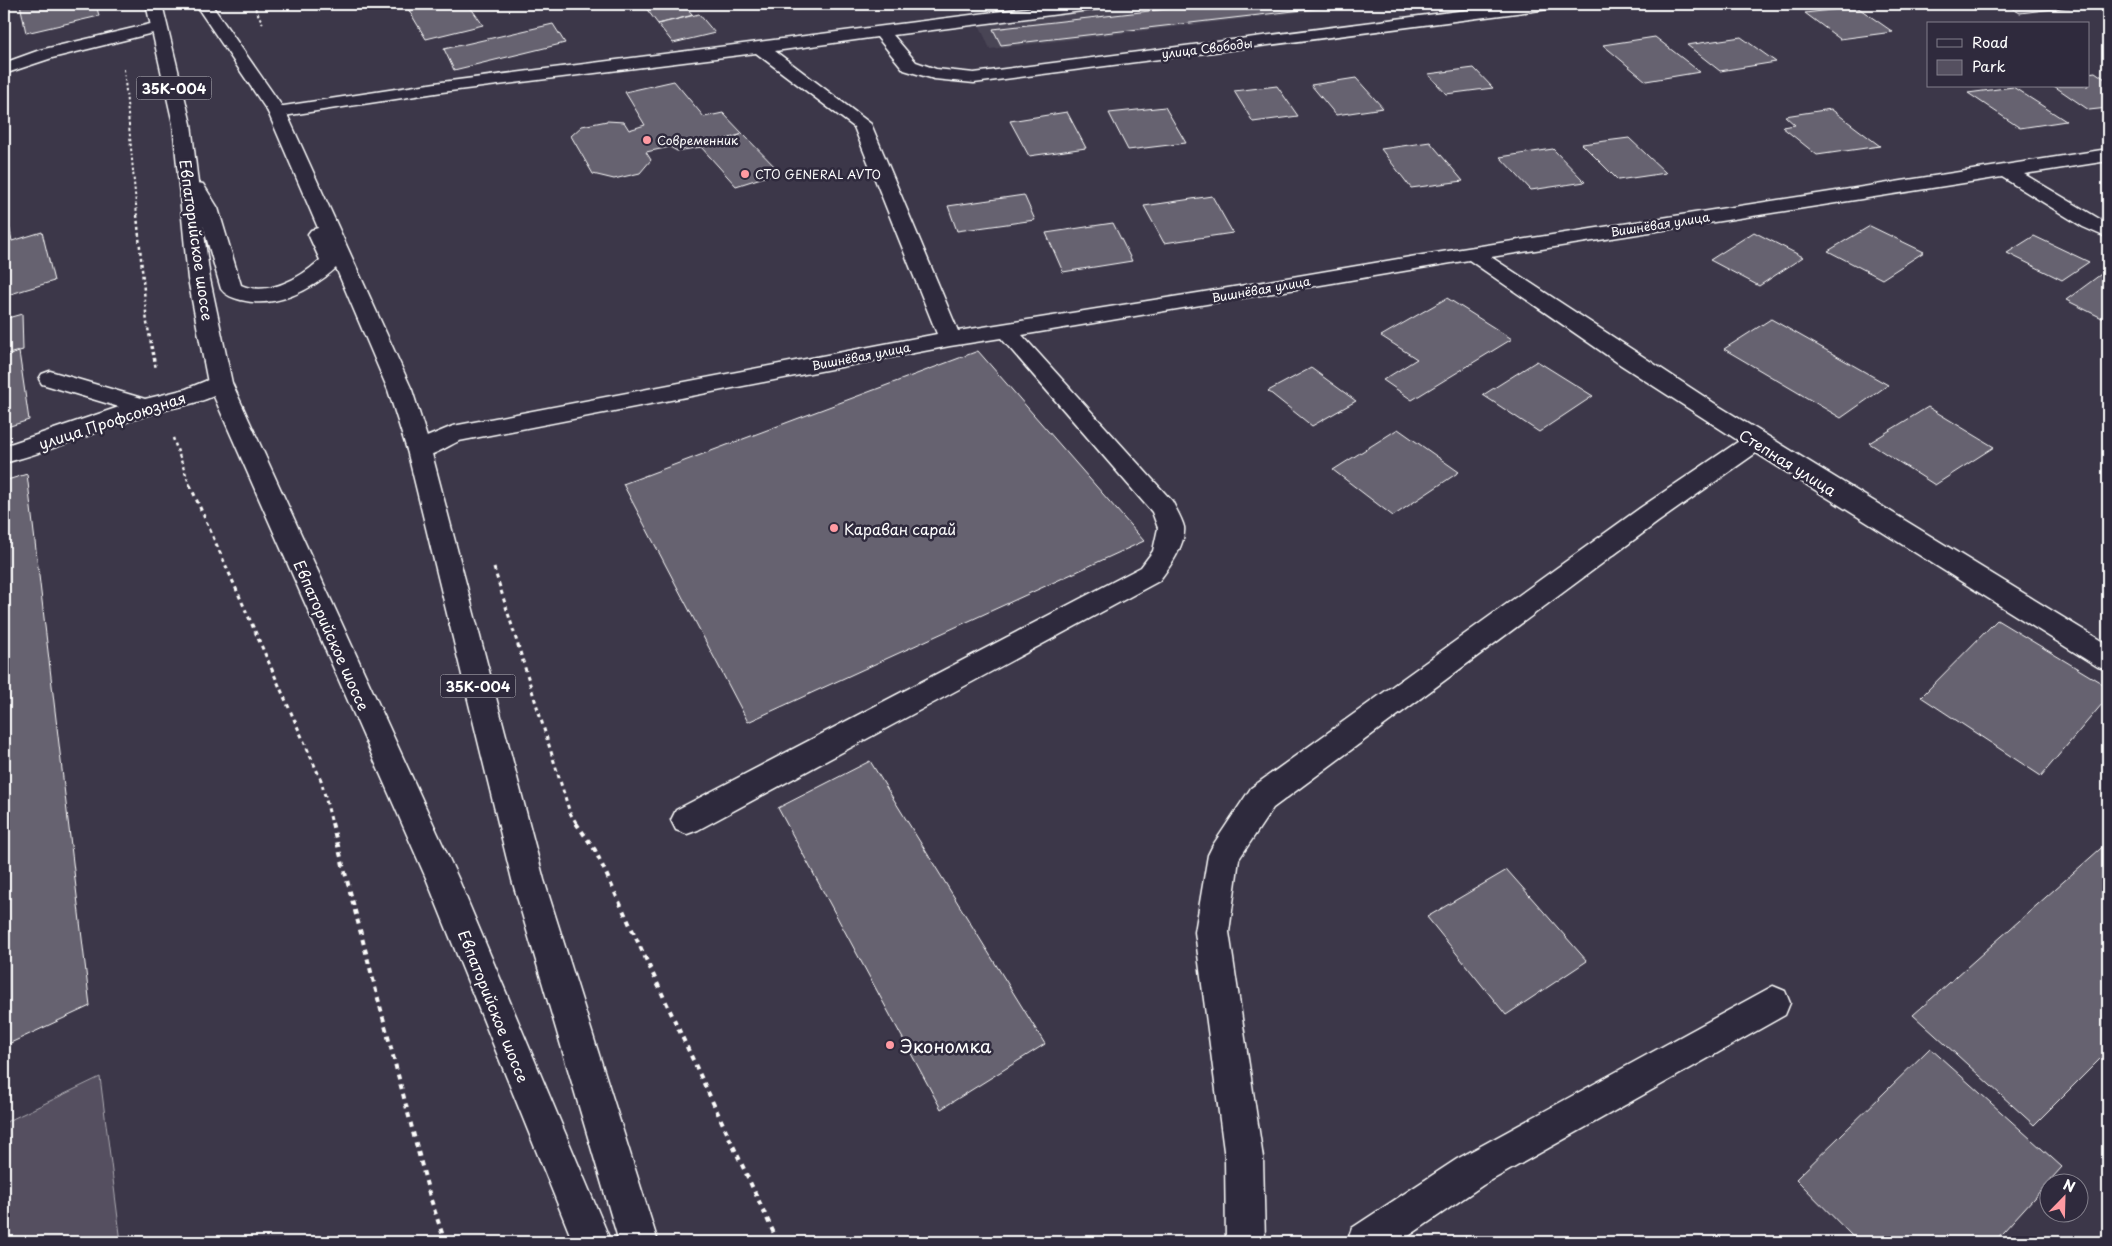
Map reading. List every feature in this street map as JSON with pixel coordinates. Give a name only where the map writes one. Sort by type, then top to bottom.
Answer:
[{"type":"street","name":"Евпаторийское шоссе","points":[[154,4],[182,124],[199,279],[220,383],[442,878],[592,1242]]},
{"type":"street","name":"35К-004","points":[[203,4],[276,112],[400,390],[419,450],[528,880],[639,1242]]},
{"type":"street","points":[[976,17],[1030,4]]},
{"type":"street","points":[[276,112],[534,76],[882,32],[976,17],[1098,4]]},
{"type":"street","name":"улица Свободы","points":[[882,32],[910,66],[934,74],[974,78],[1548,4]]},
{"type":"street","points":[[4,68],[46,54],[159,27]]},
{"type":"street","points":[[759,47],[862,124],[950,339]]},
{"type":"street","points":[[188,174],[208,208],[232,289],[247,295],[288,290],[305,282],[331,262],[285,165],[290,141]]},
{"type":"street","name":"Вишнёвая улица","points":[[419,450],[453,434],[950,339],[1474,254],[2108,155]]},
{"type":"street","points":[[2006,171],[2090,223],[2108,232]]},
{"type":"street","name":"Степная улица","points":[[1474,254],[1548,306],[1755,442],[2108,659]]},
{"type":"street","points":[[687,820],[1150,574],[1165,554],[1171,528],[1163,508],[1007,331]]},
{"type":"street","points":[[50,379],[154,404]]},
{"type":"street","name":"улица Профсоюзная","points":[[4,455],[154,404],[193,395],[220,383]]},
{"type":"street","points":[[1246,1242],[1244,1158],[1212,932],[1224,855],[1262,798],[1649,515],[1755,442]]},
{"type":"street","points":[[1366,1242],[1470,1172],[1773,1003]]},
{"type":"path","points":[[253,4],[266,31]]},
{"type":"path","points":[[122,35],[124,93],[154,404],[321,780],[430,1197],[445,1242]]},
{"type":"path","points":[[494,567],[570,813],[595,850],[778,1242]]},
{"type":"shaded area","points":[[970,4],[1372,4],[990,49]]},
{"type":"green space","points":[[100,1077],[121,1242],[4,1242],[4,1123]]},
{"type":"building","points":[[20,4],[96,4],[99,16],[26,33]]},
{"type":"building","points":[[405,4],[468,4],[483,25],[426,39]]},
{"type":"building","points":[[657,4],[683,4],[693,15],[658,24],[645,7]]},
{"type":"building","points":[[1210,4],[1354,4],[1001,45],[993,29]]},
{"type":"building","points":[[2004,4],[2065,4],[2070,7],[2020,13]]},
{"type":"building","points":[[1857,7],[1893,32],[1840,39],[1805,13]]},
{"type":"building","points":[[699,14],[715,33],[673,43],[658,24]]},
{"type":"building","points":[[553,24],[565,43],[454,70],[444,49]]},
{"type":"building","points":[[1655,37],[1700,72],[1646,81],[1603,45]]},
{"type":"building","points":[[1741,37],[1776,62],[1720,71],[1687,45]]},
{"type":"building","points":[[1474,68],[1493,88],[1446,94],[1428,74]]},
{"type":"building","points":[[2095,72],[2108,81],[2108,108],[2089,110],[2057,88],[2090,88],[2090,73]]},
{"type":"building","points":[[1356,78],[1383,108],[1336,115],[1311,85]]},
{"type":"building","points":[[674,81],[704,117],[723,113],[743,134],[701,147],[677,151],[670,147],[646,152],[651,160],[640,173],[614,179],[593,174],[571,136],[582,126],[607,121],[624,122],[629,130],[645,125],[625,92]]},
{"type":"building","points":[[1277,86],[1298,116],[1253,122],[1234,91]]},
{"type":"building","points":[[2015,88],[2066,121],[2020,128],[1968,93]]},
{"type":"building","points":[[1165,107],[1186,143],[1128,150],[1109,113]]},
{"type":"building","points":[[1831,109],[1880,146],[1817,155],[1782,127],[1795,125],[1785,116]]},
{"type":"building","points":[[1067,112],[1086,148],[1029,156],[1010,121]]},
{"type":"building","points":[[743,134],[780,172],[736,186],[701,147]]},
{"type":"building","points":[[1629,138],[1666,173],[1618,180],[1582,144]]},
{"type":"building","points":[[1430,142],[1463,181],[1411,188],[1381,149]]},
{"type":"building","points":[[1553,149],[1585,182],[1531,190],[1500,157]]},
{"type":"building","points":[[1024,195],[1035,220],[957,231],[948,206]]},
{"type":"building","points":[[1212,196],[1233,233],[1164,243],[1144,206]]},
{"type":"building","points":[[1113,223],[1132,261],[1063,272],[1046,233]]},
{"type":"building","points":[[9,225],[12,241],[42,232],[54,281],[4,296],[4,227]]},
{"type":"building","points":[[1870,226],[1924,252],[1882,279],[1828,251]]},
{"type":"building","points":[[1754,232],[1803,257],[1759,286],[1710,260]]},
{"type":"building","points":[[2034,236],[2089,262],[2062,280],[2007,253]]},
{"type":"building","points":[[2104,272],[2108,274],[2108,321],[2066,300]]},
{"type":"building","points":[[1447,298],[1512,339],[1412,400],[1383,380],[1417,359],[1381,336]]},
{"type":"building","points":[[22,314],[23,350],[4,355],[4,319]]},
{"type":"building","points":[[1771,319],[1888,385],[1841,418],[1724,349]]},
{"type":"building","points":[[978,351],[1144,541],[748,722],[623,484]]},
{"type":"building","points":[[19,352],[29,420],[4,428],[4,357]]},
{"type":"building","points":[[1537,361],[1593,396],[1539,432],[1483,395]]},
{"type":"building","points":[[1311,368],[1356,401],[1312,426],[1268,391]]},
{"type":"building","points":[[1928,407],[1994,447],[1935,485],[1869,443]]},
{"type":"building","points":[[1398,429],[1459,472],[1393,516],[1333,470]]},
{"type":"building","points":[[27,474],[90,1006],[4,1046],[4,481]]},
{"type":"building","points":[[1997,620],[2108,687],[2108,697],[2041,776],[1921,697]]},
{"type":"building","points":[[870,761],[1045,1044],[941,1109],[778,808]]},
{"type":"building","points":[[2108,842],[2108,1051],[2034,1125],[1913,1015]]},
{"type":"building","points":[[1507,870],[1587,961],[1506,1015],[1427,917]]},
{"type":"building","points":[[1930,1048],[2062,1167],[2056,1174],[2040,1174],[2040,1191],[1994,1242],[1858,1242],[1796,1179]]},
{"type":"place","name":"Современник","points":[[647,140]]},
{"type":"place","name":"СТО GENERAL AVTO","points":[[745,174]]},
{"type":"place","name":"Караван сарай","points":[[834,528]]},
{"type":"place","name":"Экономка","points":[[890,1045]]}]
